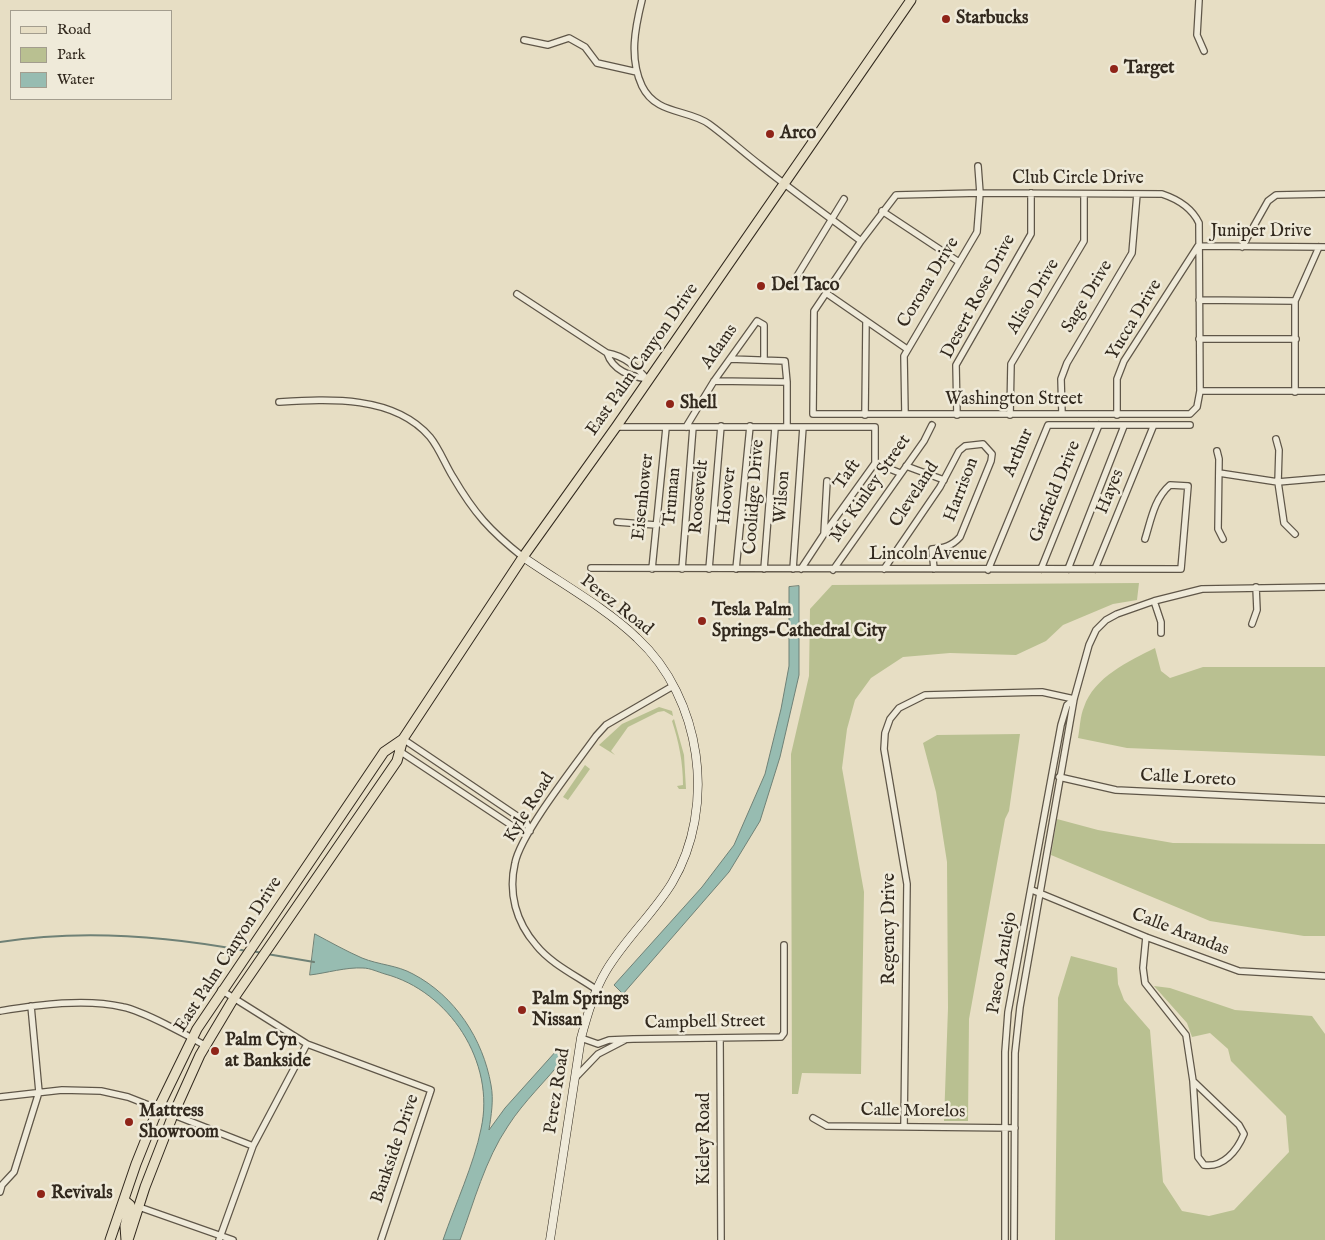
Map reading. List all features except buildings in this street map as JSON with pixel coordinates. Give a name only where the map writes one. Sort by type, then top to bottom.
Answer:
[{"type":"main road","name":"East Palm Canyon Drive","points":[[127,1240],[173,1115],[206,1046],[234,998],[398,761],[403,739],[523,556],[616,427],[911,0]]},
{"type":"main road","name":"Perez Road","points":[[523,556],[638,638],[658,663],[684,707],[692,733],[696,757],[697,800],[692,832],[672,881],[658,903],[618,953],[597,990],[581,1038],[550,1240]]},
{"type":"main road","name":"East Palm Canyon Drive","points":[[110,1240],[136,1164],[158,1109],[192,1038],[221,990],[379,759],[392,746],[403,739]]},
{"type":"main road","points":[[124,1200],[130,1205],[125,1226],[127,1240]]},
{"type":"street","points":[[642,0],[635,27],[634,63],[642,87],[668,111],[686,114],[708,124],[861,241]]},
{"type":"street","points":[[1200,0],[1197,35],[1204,51]]},
{"type":"street","points":[[524,40],[548,45],[570,38],[584,47],[597,63],[637,72]]},
{"type":"street","name":"Corona Drive","points":[[904,414],[904,356],[976,232],[980,193],[978,166]]},
{"type":"street","name":"Club Circle Drive","points":[[813,414],[814,311],[882,211],[896,195],[1031,193],[1162,194],[1173,197],[1194,214],[1199,223],[1200,391]]},
{"type":"street","name":"Desert Rose Drive","points":[[957,415],[956,365],[1031,234],[1031,193]]},
{"type":"street","name":"Aliso Drive","points":[[1010,415],[1011,364],[1084,241],[1084,194]]},
{"type":"street","name":"Sage Drive","points":[[1062,414],[1061,379],[1067,363],[1132,253],[1137,194]]},
{"type":"street","points":[[1242,247],[1268,202],[1276,195],[1325,194]]},
{"type":"street","points":[[794,281],[844,199]]},
{"type":"street","points":[[882,211],[959,262]]},
{"type":"street","name":"Juniper Drive","points":[[1198,246],[1322,247]]},
{"type":"street","name":"Yucca Drive","points":[[1117,414],[1117,379],[1124,361],[1198,246]]},
{"type":"street","points":[[1295,392],[1295,301],[1322,247]]},
{"type":"street","points":[[826,293],[907,349]]},
{"type":"street","points":[[517,294],[608,353],[620,356],[636,366],[648,380]]},
{"type":"street","points":[[1199,300],[1295,301]]},
{"type":"street","name":"Adams","points":[[686,427],[714,381],[757,321],[764,325],[764,360]]},
{"type":"street","points":[[865,415],[866,322]]},
{"type":"street","points":[[1199,339],[1296,339]]},
{"type":"street","points":[[608,353],[612,364],[630,376],[648,380]]},
{"type":"street","points":[[730,359],[785,361],[787,427]]},
{"type":"street","points":[[714,381],[787,382]]},
{"type":"street","points":[[1200,391],[1325,391]]},
{"type":"street","name":"Washington Street","points":[[813,414],[1190,414],[1197,406],[1200,391]]},
{"type":"street","name":"Perez Road","points":[[279,402],[318,399],[355,402],[389,410],[411,421],[430,437],[481,520],[494,534],[523,556]]},
{"type":"street","name":"Mc Kinley Street","points":[[833,570],[924,441],[932,425]]},
{"type":"street","name":"Arthur","points":[[988,570],[1048,425],[1154,427],[1190,425]]},
{"type":"street","name":"Garfield Drive","points":[[1041,569],[1099,425]]},
{"type":"street","name":"Roosevelt","points":[[709,569],[721,426]]},
{"type":"street","name":"Hoover","points":[[736,569],[750,426]]},
{"type":"street","points":[[1068,569],[1124,426]]},
{"type":"street","points":[[616,427],[802,427]]},
{"type":"street","name":"Truman","points":[[682,569],[693,427]]},
{"type":"street","name":"Taft","points":[[801,569],[875,463],[875,427],[802,427]]},
{"type":"street","name":"Wilson","points":[[793,569],[802,427]]},
{"type":"street","name":"Hayes","points":[[1096,569],[1154,427]]},
{"type":"street","name":"Eisenhower","points":[[652,569],[666,428]]},
{"type":"street","name":"Coolidge Drive","points":[[764,569],[776,428]]},
{"type":"street","points":[[1276,439],[1278,482],[1284,523],[1294,534]]},
{"type":"street","name":"Cleveland","points":[[884,569],[944,480],[959,451],[965,446],[975,444]]},
{"type":"street","name":"Harrison","points":[[934,569],[932,549],[954,544],[960,537],[991,461],[992,454],[989,448],[983,444],[975,444]]},
{"type":"street","points":[[1217,451],[1219,473],[1218,529],[1223,539]]},
{"type":"street","points":[[875,463],[900,473]]},
{"type":"street","points":[[906,466],[944,480]]},
{"type":"street","points":[[1219,473],[1278,482],[1325,478]]},
{"type":"street","points":[[824,534],[827,481]]},
{"type":"street","name":"Lincoln Avenue","points":[[591,568],[833,570],[1181,569],[1188,486],[1170,485],[1163,491],[1156,504],[1145,539]]},
{"type":"street","points":[[617,522],[656,525]]},
{"type":"street","points":[[1252,624],[1257,610],[1256,587]]},
{"type":"street","name":"Paseo Azulejo","points":[[1014,1240],[1017,1028],[1074,698],[1089,645],[1096,630],[1106,620],[1117,614],[1154,601],[1202,589],[1325,587]]},
{"type":"street","points":[[1154,601],[1161,622],[1161,633]]},
{"type":"street","name":"Kyle Road","points":[[597,990],[551,959],[536,946],[515,911],[513,888],[515,862],[530,831],[596,736],[606,725],[673,686]]},
{"type":"street","name":"Regency Drive","points":[[904,1127],[907,884],[884,749],[885,733],[890,719],[899,708],[925,696],[1042,692],[1074,698]]},
{"type":"street","name":"Paseo Azulejo","points":[[1005,1240],[1005,1052],[1008,1012],[1061,725],[1067,706],[1074,698]]},
{"type":"street","points":[[392,746],[520,832],[530,831],[526,822],[403,739]]},
{"type":"street","name":"Calle Loreto","points":[[1052,776],[1116,790],[1325,800]]},
{"type":"street","name":"Calle Arandas","points":[[1032,890],[1146,937],[1239,971],[1325,976]]},
{"type":"street","points":[[1146,937],[1143,968],[1145,983],[1186,1035],[1194,1082],[1198,1157],[1204,1165],[1214,1167],[1223,1163],[1241,1142],[1244,1134],[1239,1125],[1194,1082]]},
{"type":"street","name":"Campbell Street","points":[[581,1038],[598,1044],[610,1040],[627,1039],[720,1039],[783,1036],[784,945]]},
{"type":"street","name":"Bankside Drive","points":[[221,990],[307,1044],[431,1090],[380,1240]]},
{"type":"street","points":[[0,1011],[31,1006],[100,1004],[124,1007],[206,1046]]},
{"type":"street","points":[[0,1192],[2,1185],[14,1172],[39,1092],[31,1006]]},
{"type":"street","name":"Campbell Street","points":[[575,1078],[598,1054],[627,1039]]},
{"type":"street","name":"Kieley Road","points":[[720,1039],[720,1240]]},
{"type":"street","points":[[220,1238],[253,1146],[307,1044]]},
{"type":"street","points":[[0,1097],[39,1092],[101,1091],[128,1098],[253,1146]]},
{"type":"street","name":"Calle Morelos","points":[[813,1118],[827,1126],[1015,1128]]},
{"type":"street","points":[[139,1208],[220,1238],[233,1240]]},
{"type":"green space","points":[[1139,583],[1137,600],[1113,604],[1063,625],[1046,641],[1016,655],[950,653],[903,657],[871,678],[855,700],[847,729],[842,768],[864,892],[861,1074],[802,1073],[798,1094],[792,1094],[791,754],[809,676],[810,609],[832,585]]},
{"type":"green space","points":[[1155,648],[1161,671],[1170,678],[1203,667],[1325,667],[1325,756],[1127,748],[1078,738],[1083,711],[1089,696],[1096,687],[1124,664]]},
{"type":"green space","points":[[659,707],[672,711],[673,716],[664,711],[658,712],[628,727],[611,751],[615,755],[599,745],[622,724]]},
{"type":"green space","points":[[674,719],[684,755],[686,789],[679,789],[677,786],[683,785],[683,777],[677,737],[672,721]]},
{"type":"green space","points":[[1020,734],[1009,811],[1005,819],[969,1019],[968,1121],[944,1121],[948,1008],[947,862],[936,792],[923,743],[937,735]]},
{"type":"green space","points":[[585,765],[590,769],[568,800],[563,797]]},
{"type":"green space","points":[[1057,819],[1098,830],[1173,843],[1325,844],[1325,936],[1304,936],[1210,921],[1051,855]]},
{"type":"green space","points":[[1071,956],[1117,968],[1118,984],[1124,1000],[1150,1030],[1163,1182],[1182,1211],[1209,1216],[1234,1210],[1289,1152],[1286,1116],[1231,1061],[1228,1049],[1210,1033],[1192,1037],[1187,1023],[1154,986],[1170,988],[1235,1010],[1312,1016],[1325,1034],[1325,1240],[1055,1240],[1058,998]]},
{"type":"water","points":[[799,586],[799,675],[780,757],[760,821],[729,872],[623,994],[614,985],[702,887],[734,845],[765,774],[781,709],[789,666],[789,587]]},
{"type":"water","points":[[315,934],[362,958],[413,974],[442,994],[454,1007],[474,1035],[487,1068],[492,1096],[489,1130],[505,1108],[557,1050],[564,1058],[521,1108],[500,1139],[481,1182],[460,1240],[443,1240],[469,1170],[481,1129],[484,1104],[481,1079],[474,1055],[463,1033],[447,1013],[429,996],[408,983],[366,968],[350,968],[310,975]]},
{"type":"waterway","points":[[0,942],[62,936],[124,936],[186,941],[247,951]]},
{"type":"waterway","points":[[252,951],[262,953]]},
{"type":"waterway","points":[[267,954],[314,962]]},
{"type":"place","name":"Starbucks","points":[[946,19]]},
{"type":"place","name":"Target","points":[[1114,69]]},
{"type":"place","name":"Arco","points":[[770,134]]},
{"type":"place","name":"Del Taco","points":[[761,286]]},
{"type":"place","name":"Shell","points":[[670,404]]},
{"type":"place","name":"Tesla Palm Springs-Cathedral City","points":[[702,621]]},
{"type":"place","name":"Palm Springs Nissan","points":[[522,1010]]},
{"type":"place","name":"Palm Cyn at Bankside","points":[[215,1051]]},
{"type":"place","name":"Mattress Showroom","points":[[129,1122]]},
{"type":"place","name":"Revivals","points":[[41,1194]]}]
